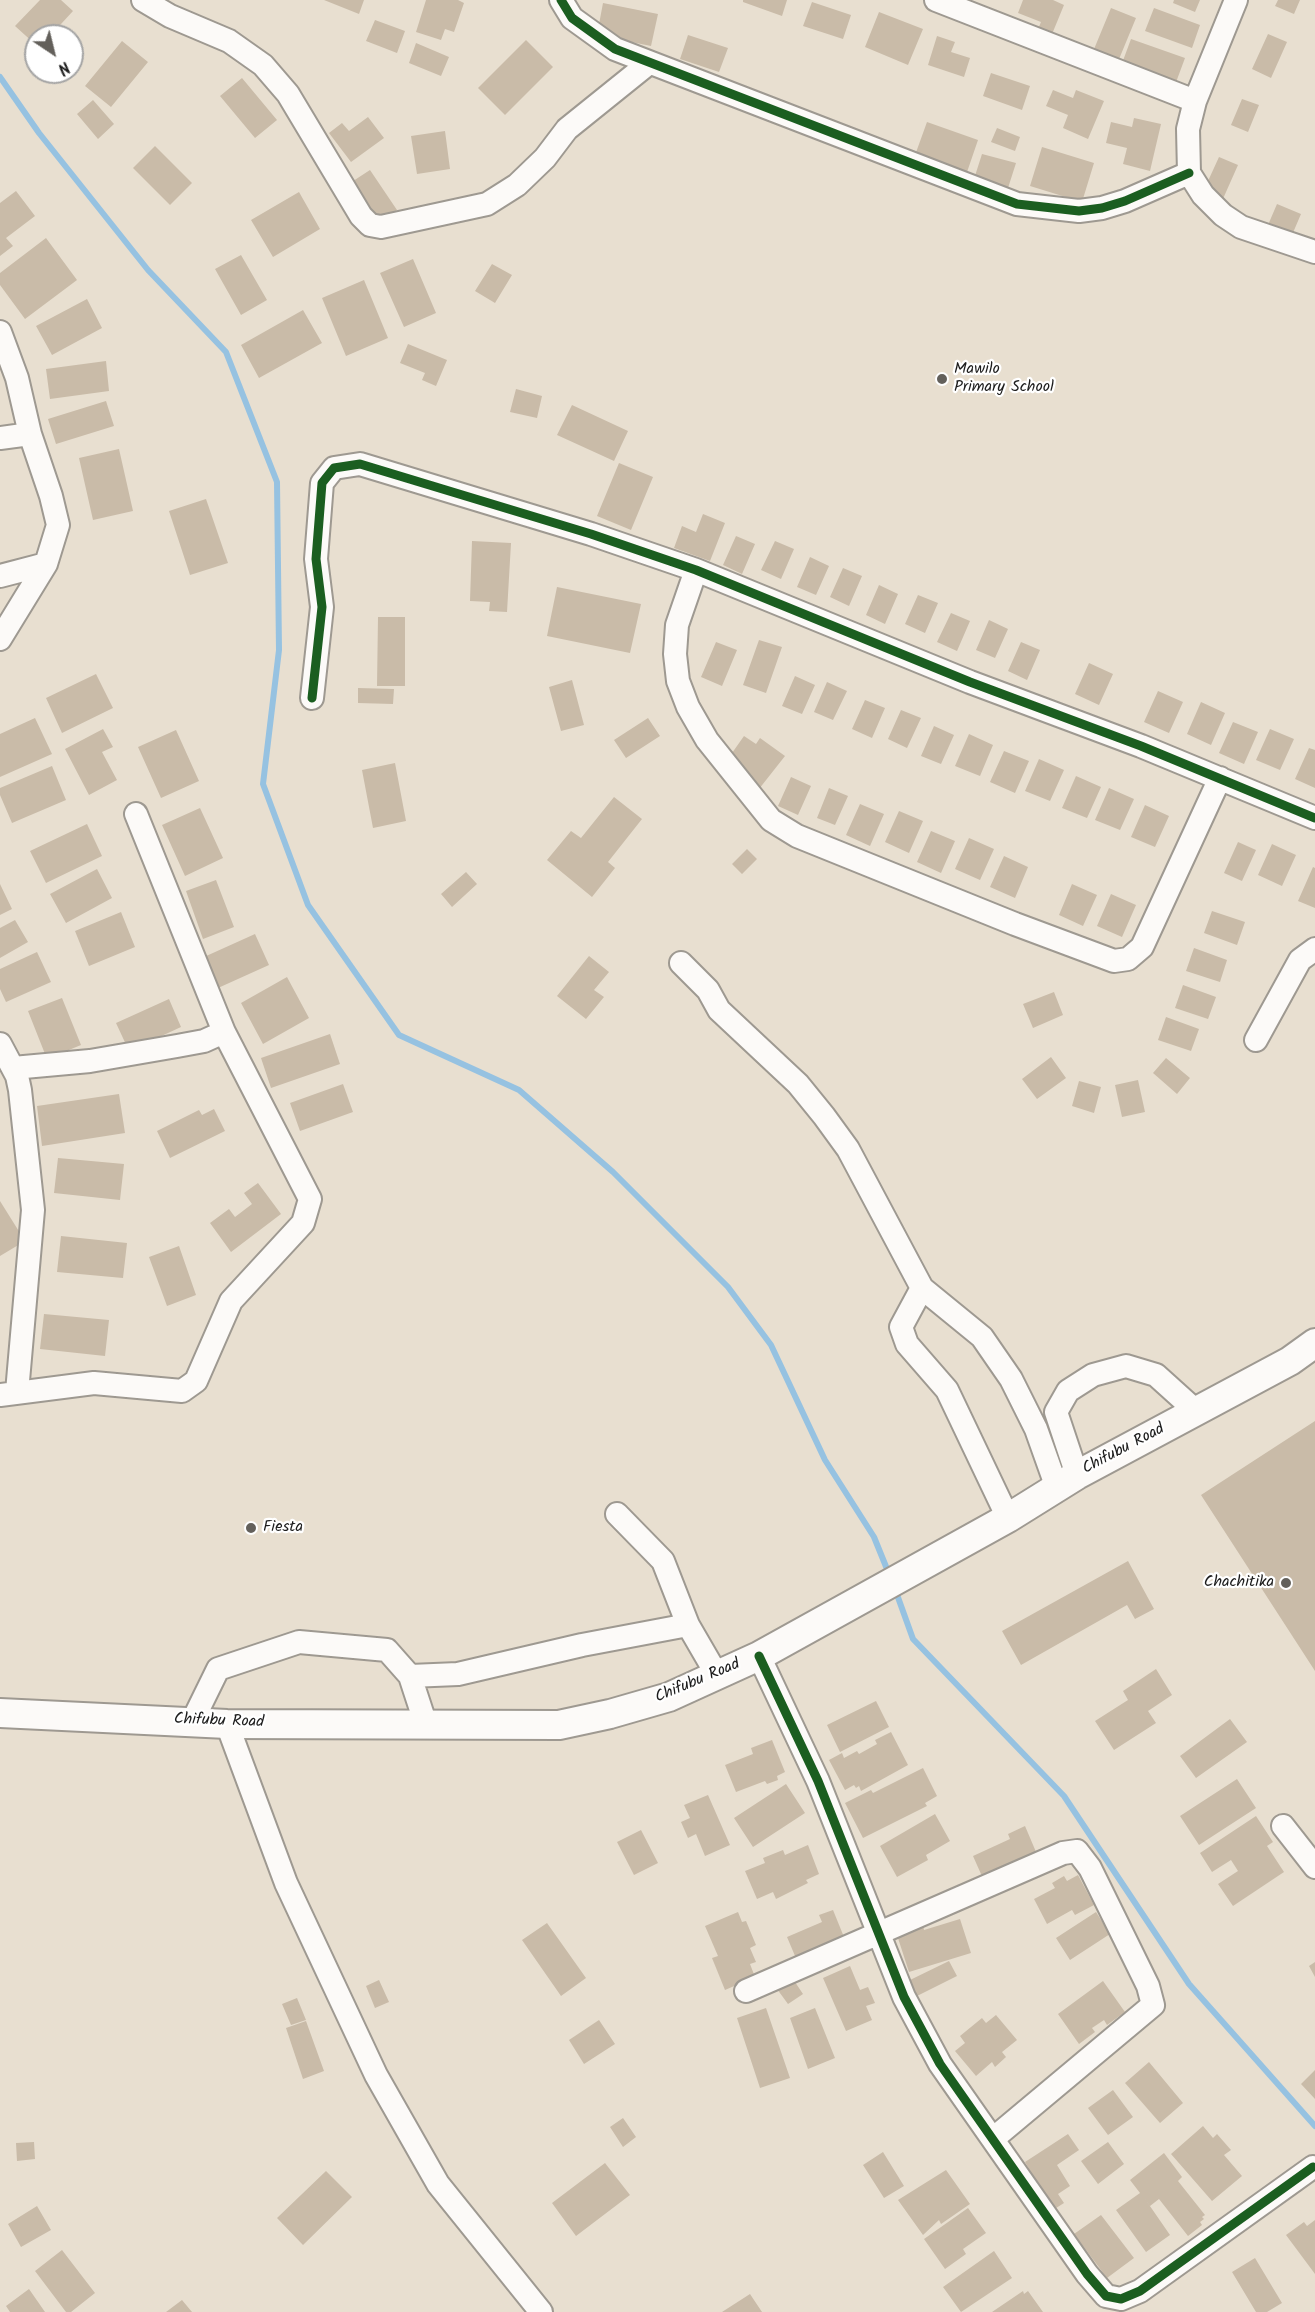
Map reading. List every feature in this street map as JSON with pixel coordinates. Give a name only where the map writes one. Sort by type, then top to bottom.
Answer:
[{"type":"main road","name":"Chifubu Road","points":[[0,1711],[227,1724],[559,1725],[669,1697],[759,1656],[858,1602],[1008,1518],[1067,1482],[1290,1361],[1315,1343]]},
{"type":"street","points":[[143,0],[170,16],[230,41],[245,49],[263,64],[288,94],[361,216],[370,225],[381,227],[487,204],[517,186],[544,158],[567,129],[650,63]]},
{"type":"street","points":[[561,0],[572,18],[615,49],[1017,204],[1070,210],[1102,208],[1125,201],[1189,173]]},
{"type":"street","points":[[936,0],[1195,101]]},
{"type":"street","points":[[1236,0],[1195,101],[1188,129],[1189,173],[1203,195],[1223,215],[1241,227],[1315,252]]},
{"type":"street","points":[[0,332],[17,378],[30,434],[51,496],[58,525],[46,564],[0,639]]},
{"type":"street","points":[[0,438],[30,434]]},
{"type":"street","points":[[312,698],[322,607],[316,559],[322,483],[334,468],[360,464],[591,534],[696,570],[970,682],[1057,713],[1315,818]]},
{"type":"street","points":[[0,576],[46,564]]},
{"type":"street","points":[[696,570],[677,625],[675,654],[678,681],[688,707],[707,740],[771,820],[797,836],[1015,924],[1114,961],[1128,960],[1142,947],[1220,778]]},
{"type":"street","points":[[0,1044],[13,1068],[20,1090],[33,1210],[33,1238],[8,1394],[94,1383],[182,1391],[196,1381],[231,1301],[303,1223],[310,1199],[224,1032],[136,814]]},
{"type":"street","points":[[1256,1040],[1300,960],[1315,949]]},
{"type":"street","points":[[681,963],[708,990],[719,1010],[798,1084],[824,1116],[848,1149],[922,1288],[982,1337],[1011,1379],[1036,1429],[1067,1482]]},
{"type":"street","points":[[13,1068],[122,1056],[204,1041],[224,1032]]},
{"type":"street","points":[[922,1288],[901,1327],[907,1344],[947,1390],[1008,1518]]},
{"type":"street","points":[[1067,1482],[1056,1412],[1068,1391],[1092,1376],[1126,1366],[1156,1375],[1197,1412]]},
{"type":"street","points":[[617,1514],[663,1561],[688,1624],[717,1675]]},
{"type":"street","points":[[410,1676],[458,1674],[571,1647],[688,1624]]},
{"type":"street","points":[[192,1722],[218,1669],[299,1642],[387,1650],[410,1676],[426,1725]]},
{"type":"street","points":[[759,1656],[818,1781],[877,1935],[904,1997],[940,2064],[994,2138],[1087,2274],[1106,2296],[1121,2299],[1140,2291],[1313,2167]]},
{"type":"street","points":[[227,1724],[286,1883],[376,2075],[438,2184],[540,2312]]},
{"type":"street","points":[[1283,1826],[1315,1867]]},
{"type":"street","points":[[746,1991],[1063,1853],[1077,1851],[1090,1868],[1148,1986],[1153,2005],[994,2138]]},
{"type":"building","points":[[40,0],[61,0],[73,11],[61,24],[24,24],[24,34],[15,26]]},
{"type":"building","points":[[324,0],[364,0],[359,14]]},
{"type":"building","points":[[426,0],[458,0],[464,3],[454,32],[445,29],[441,40],[416,32]]},
{"type":"building","points":[[743,0],[787,0],[782,16],[743,2]]},
{"type":"building","points":[[1023,0],[1053,0],[1064,5],[1050,39],[1036,34],[1041,22],[1018,13]]},
{"type":"building","points":[[1174,0],[1200,0],[1195,12],[1173,3]]},
{"type":"building","points":[[1278,0],[1300,0],[1294,14],[1275,6]]},
{"type":"building","points":[[812,2],[851,15],[843,39],[803,26]]},
{"type":"building","points":[[603,3],[658,14],[651,46],[597,35]]},
{"type":"building","points":[[1111,8],[1136,18],[1117,64],[1092,54]]},
{"type":"building","points":[[1154,8],[1200,25],[1192,48],[1145,31]]},
{"type":"building","points":[[879,12],[923,29],[908,65],[865,47]]},
{"type":"building","points":[[375,20],[405,31],[397,53],[366,41]]},
{"type":"building","points":[[1268,34],[1287,42],[1271,78],[1252,69]]},
{"type":"building","points":[[688,35],[728,48],[719,72],[680,59]]},
{"type":"building","points":[[937,36],[955,42],[951,52],[970,58],[964,77],[928,65]]},
{"type":"building","points":[[1131,39],[1185,58],[1175,85],[1121,66]]},
{"type":"building","points":[[526,40],[553,67],[505,115],[478,88]]},
{"type":"building","points":[[122,41],[148,62],[111,107],[85,86]]},
{"type":"building","points":[[416,43],[449,57],[441,76],[409,63]]},
{"type":"building","points":[[991,73],[1030,86],[1022,110],[983,96]]},
{"type":"building","points":[[242,78],[277,120],[255,138],[220,96]]},
{"type":"building","points":[[1053,90],[1073,98],[1076,90],[1104,101],[1088,139],[1063,128],[1068,115],[1046,106]]},
{"type":"building","points":[[1242,99],[1259,105],[1248,132],[1231,125]]},
{"type":"building","points":[[93,100],[114,124],[98,139],[77,114]]},
{"type":"building","points":[[368,117],[384,138],[351,162],[329,133],[342,123],[349,131]]},
{"type":"building","points":[[1134,118],[1161,124],[1150,171],[1123,164],[1127,148],[1106,143],[1111,122],[1132,127]]},
{"type":"building","points":[[927,122],[978,140],[966,175],[914,158]]},
{"type":"building","points":[[997,128],[1020,137],[1015,151],[991,142]]},
{"type":"building","points":[[445,131],[450,169],[417,174],[411,136]]},
{"type":"building","points":[[155,146],[192,183],[170,205],[133,168]]},
{"type":"building","points":[[1042,147],[1094,163],[1082,202],[1030,186]]},
{"type":"building","points":[[982,154],[1016,163],[1008,188],[974,179]]},
{"type":"building","points":[[1219,157],[1238,165],[1222,201],[1203,192]]},
{"type":"building","points":[[370,170],[397,210],[374,225],[347,185]]},
{"type":"building","points":[[16,191],[35,216],[6,238],[13,246],[0,256],[0,203]]},
{"type":"building","points":[[299,192],[320,229],[273,257],[251,220]]},
{"type":"building","points":[[1277,204],[1301,214],[1289,242],[1265,232]]},
{"type":"building","points":[[46,238],[77,280],[25,319],[0,285],[0,273]]},
{"type":"building","points":[[241,255],[267,300],[241,315],[215,269]]},
{"type":"building","points":[[413,259],[436,313],[404,327],[380,273]]},
{"type":"building","points":[[492,264],[512,275],[495,303],[475,291]]},
{"type":"building","points":[[364,280],[388,338],[346,356],[322,298]]},
{"type":"building","points":[[87,299],[102,328],[52,355],[36,326]]},
{"type":"building","points":[[303,310],[322,343],[259,378],[241,345]]},
{"type":"building","points":[[408,344],[447,360],[436,386],[422,380],[425,373],[400,363]]},
{"type":"building","points":[[106,361],[109,391],[50,399],[46,369]]},
{"type":"building","points":[[516,389],[542,396],[537,418],[510,412]]},
{"type":"building","points":[[106,401],[114,426],[56,444],[48,419]]},
{"type":"building","points":[[572,405],[628,431],[614,461],[557,435]]},
{"type":"building","points":[[119,449],[133,511],[93,520],[79,458]]},
{"type":"building","points":[[619,463],[653,477],[631,530],[597,516]]},
{"type":"building","points":[[206,499],[228,563],[190,575],[169,511]]},
{"type":"building","points":[[703,514],[725,523],[710,561],[674,548],[682,526],[696,532]]},
{"type":"building","points":[[736,536],[755,544],[742,574],[723,565]]},
{"type":"building","points":[[472,541],[511,543],[507,612],[489,611],[490,602],[470,601]]},
{"type":"building","points":[[775,541],[794,549],[781,579],[761,570]]},
{"type":"building","points":[[810,557],[829,566],[816,595],[797,587]]},
{"type":"building","points":[[843,568],[862,576],[849,606],[830,597]]},
{"type":"building","points":[[879,585],[898,594],[885,624],[866,615]]},
{"type":"building","points":[[557,587],[641,604],[630,653],[547,636]]},
{"type":"building","points":[[918,595],[938,603],[925,633],[905,624]]},
{"type":"building","points":[[951,613],[970,621],[957,651],[937,642]]},
{"type":"building","points":[[378,617],[405,617],[405,686],[377,686]]},
{"type":"building","points":[[989,620],[1008,629],[995,658],[976,650]]},
{"type":"building","points":[[759,640],[782,647],[766,693],[743,685]]},
{"type":"building","points":[[716,642],[737,650],[722,686],[701,677]]},
{"type":"building","points":[[1021,642],[1040,650],[1027,680],[1008,671]]},
{"type":"building","points":[[1089,663],[1113,674],[1099,705],[1075,694]]},
{"type":"building","points":[[96,674],[113,708],[62,733],[46,698]]},
{"type":"building","points":[[795,676],[815,685],[802,714],[782,706]]},
{"type":"building","points":[[572,680],[584,725],[561,731],[549,687]]},
{"type":"building","points":[[827,682],[847,691],[833,720],[814,712]]},
{"type":"building","points":[[358,688],[394,689],[393,704],[358,703]]},
{"type":"building","points":[[1158,691],[1183,702],[1169,733],[1144,722]]},
{"type":"building","points":[[865,700],[885,708],[872,738],[852,729]]},
{"type":"building","points":[[1201,702],[1225,713],[1211,745],[1187,734]]},
{"type":"building","points":[[901,710],[921,718],[907,748],[888,739]]},
{"type":"building","points":[[35,718],[52,754],[0,777],[0,734]]},
{"type":"building","points":[[648,718],[660,736],[626,758],[614,740]]},
{"type":"building","points":[[1233,722],[1258,732],[1244,764],[1219,753]]},
{"type":"building","points":[[934,726],[954,735],[941,764],[921,756]]},
{"type":"building","points":[[103,729],[113,747],[102,752],[117,780],[89,795],[65,749]]},
{"type":"building","points":[[1270,729],[1294,739],[1280,770],[1256,760]]},
{"type":"building","points":[[176,730],[199,781],[161,798],[138,747]]},
{"type":"building","points":[[969,734],[993,745],[980,776],[955,766]]},
{"type":"building","points":[[744,736],[756,744],[760,738],[785,756],[759,789],[725,763]]},
{"type":"building","points":[[1309,748],[1315,750],[1315,788],[1295,779]]},
{"type":"building","points":[[1004,751],[1029,761],[1015,793],[990,782]]},
{"type":"building","points":[[1039,759],[1064,770],[1050,801],[1025,791]]},
{"type":"building","points":[[395,763],[406,821],[373,828],[362,770]]},
{"type":"building","points":[[52,766],[66,800],[12,823],[0,795],[0,788]]},
{"type":"building","points":[[1076,776],[1101,787],[1087,818],[1062,808]]},
{"type":"building","points":[[791,777],[811,786],[798,815],[778,806]]},
{"type":"building","points":[[829,788],[848,796],[835,825],[817,818]]},
{"type":"building","points":[[1109,788],[1134,799],[1120,830],[1095,820]]},
{"type":"building","points":[[614,797],[642,819],[608,862],[615,868],[592,897],[547,860],[571,831],[581,838]]},
{"type":"building","points":[[860,804],[884,814],[870,846],[846,835]]},
{"type":"building","points":[[1145,805],[1169,816],[1155,847],[1131,837]]},
{"type":"building","points":[[200,808],[223,858],[185,876],[162,825]]},
{"type":"building","points":[[899,811],[923,821],[909,853],[885,842]]},
{"type":"building","points":[[87,824],[102,856],[46,883],[30,851]]},
{"type":"building","points":[[931,831],[955,841],[941,873],[917,862]]},
{"type":"building","points":[[969,838],[994,849],[980,880],[955,869]]},
{"type":"building","points":[[1238,842],[1256,850],[1242,881],[1224,873]]},
{"type":"building","points":[[1272,844],[1296,855],[1282,886],[1258,875]]},
{"type":"building","points":[[747,849],[757,859],[742,874],[732,864]]},
{"type":"building","points":[[1004,856],[1028,867],[1015,898],[990,887]]},
{"type":"building","points":[[1313,867],[1315,868],[1315,908],[1298,901]]},
{"type":"building","points":[[97,869],[112,898],[66,923],[50,894]]},
{"type":"building","points":[[466,872],[477,884],[452,907],[441,894]]},
{"type":"building","points":[[216,880],[234,927],[203,939],[186,891]]},
{"type":"building","points":[[0,884],[12,909],[0,915]]},
{"type":"building","points":[[1072,884],[1097,895],[1083,926],[1059,915]]},
{"type":"building","points":[[1111,894],[1136,905],[1122,937],[1097,926]]},
{"type":"building","points":[[1212,911],[1245,922],[1237,945],[1204,933]]},
{"type":"building","points":[[121,912],[135,947],[89,966],[75,931]]},
{"type":"building","points":[[15,920],[28,942],[0,958],[0,928]]},
{"type":"building","points":[[255,934],[269,965],[218,988],[204,957]]},
{"type":"building","points":[[1194,948],[1227,960],[1220,982],[1186,971]]},
{"type":"building","points":[[37,952],[51,982],[6,1002],[0,989],[0,969]]},
{"type":"building","points":[[589,956],[609,972],[594,990],[604,997],[586,1019],[557,996]]},
{"type":"building","points":[[287,977],[309,1018],[263,1044],[241,1003]]},
{"type":"building","points":[[1183,985],[1216,997],[1208,1019],[1175,1008]]},
{"type":"building","points":[[1054,992],[1063,1015],[1033,1028],[1023,1004]]},
{"type":"building","points":[[62,998],[81,1045],[47,1059],[28,1011]]},
{"type":"building","points":[[169,999],[181,1027],[129,1051],[116,1023]]},
{"type":"building","points":[[1166,1017],[1199,1029],[1191,1051],[1158,1040]]},
{"type":"building","points":[[330,1034],[340,1064],[271,1088],[261,1058]]},
{"type":"building","points":[[1051,1057],[1066,1078],[1037,1099],[1022,1079]]},
{"type":"building","points":[[1166,1058],[1190,1078],[1177,1094],[1153,1073]]},
{"type":"building","points":[[1138,1080],[1145,1112],[1122,1117],[1115,1085]]},
{"type":"building","points":[[1079,1081],[1101,1087],[1094,1113],[1072,1106]]},
{"type":"building","points":[[343,1084],[353,1112],[300,1131],[290,1103]]},
{"type":"building","points":[[119,1094],[125,1133],[42,1146],[37,1106]]},
{"type":"building","points":[[214,1109],[225,1131],[170,1158],[157,1131],[199,1110],[202,1115]]},
{"type":"building","points":[[58,1158],[124,1164],[120,1200],[54,1193]]},
{"type":"building","points":[[258,1183],[281,1214],[231,1252],[210,1223],[229,1209],[235,1217],[252,1204],[244,1193]]},
{"type":"building","points":[[0,1201],[25,1241],[0,1256]]},
{"type":"building","points":[[61,1236],[127,1243],[123,1278],[57,1272]]},
{"type":"building","points":[[179,1246],[196,1295],[167,1306],[149,1257]]},
{"type":"building","points":[[44,1314],[109,1320],[105,1356],[40,1349]]},
{"type":"building","name":"Chachitika","points":[[1315,1421],[1315,1671],[1201,1495]]},
{"type":"building","points":[[1128,1561],[1154,1609],[1135,1619],[1127,1605],[1021,1665],[1002,1631]]},
{"type":"building","points":[[1156,1669],[1172,1695],[1148,1711],[1156,1723],[1114,1750],[1095,1721],[1128,1700],[1123,1691]]},
{"type":"building","points":[[876,1701],[889,1727],[840,1752],[827,1725]]},
{"type":"building","points":[[1230,1719],[1247,1742],[1196,1778],[1180,1756]]},
{"type":"building","points":[[891,1732],[908,1765],[861,1791],[859,1786],[856,1788],[854,1785],[845,1790],[829,1760],[842,1753],[844,1758],[857,1751],[859,1754],[877,1744],[875,1740]]},
{"type":"building","points":[[772,1740],[785,1772],[777,1776],[778,1780],[767,1784],[765,1781],[736,1792],[725,1765],[753,1754],[751,1748]]},
{"type":"building","points":[[923,1768],[937,1796],[925,1803],[927,1806],[863,1838],[845,1803],[871,1790],[873,1793]]},
{"type":"building","points":[[1237,1779],[1256,1808],[1199,1845],[1180,1816]]},
{"type":"building","points":[[786,1784],[805,1813],[753,1847],[734,1818]]},
{"type":"building","points":[[708,1795],[730,1845],[705,1856],[696,1834],[688,1838],[681,1822],[690,1818],[684,1805]]},
{"type":"building","points":[[935,1814],[950,1841],[926,1855],[928,1860],[897,1877],[880,1846]]},
{"type":"building","points":[[1256,1816],[1273,1842],[1267,1846],[1284,1872],[1233,1906],[1218,1884],[1238,1871],[1231,1860],[1212,1872],[1200,1853]]},
{"type":"building","points":[[1025,1826],[1039,1859],[985,1883],[973,1856],[1010,1839],[1008,1834]]},
{"type":"building","points":[[641,1830],[658,1863],[634,1875],[617,1842]]},
{"type":"building","points":[[808,1845],[819,1874],[806,1880],[808,1883],[776,1899],[773,1892],[757,1899],[745,1871],[765,1863],[763,1858],[783,1850],[785,1855]]},
{"type":"building","points":[[1078,1875],[1094,1905],[1075,1915],[1072,1910],[1047,1924],[1034,1899],[1055,1888],[1052,1883],[1064,1876],[1067,1881]]},
{"type":"building","points":[[833,1910],[846,1942],[798,1963],[787,1937],[822,1922],[819,1915]]},
{"type":"building","points":[[738,1912],[742,1922],[746,1921],[756,1945],[750,1948],[756,1962],[750,1964],[755,1977],[725,1990],[712,1958],[718,1956],[705,1926]]},
{"type":"building","points":[[1096,1912],[1110,1934],[1070,1960],[1056,1938]]},
{"type":"building","points":[[960,1919],[971,1953],[909,1972],[896,1932],[923,1924],[924,1930]]},
{"type":"building","points":[[547,1923],[586,1978],[561,1996],[522,1940]]},
{"type":"building","points":[[949,1961],[957,1976],[917,1996],[910,1980]]},
{"type":"building","points":[[1315,1962],[1315,1977],[1309,1966]]},
{"type":"building","points":[[850,1966],[860,1990],[868,1987],[875,2003],[866,2006],[872,2020],[846,2031],[823,1978]]},
{"type":"building","points":[[793,1979],[803,1994],[788,2004],[777,1989]]},
{"type":"building","points":[[379,1980],[389,2002],[375,2008],[366,1986]]},
{"type":"building","points":[[1103,1981],[1125,2012],[1107,2025],[1104,2020],[1092,2028],[1095,2032],[1079,2044],[1058,2014]]},
{"type":"building","points":[[297,1998],[306,2020],[291,2025],[282,2004]]},
{"type":"building","points":[[766,2008],[790,2078],[760,2088],[737,2018]]},
{"type":"building","points":[[815,2008],[835,2058],[808,2069],[790,2018]]},
{"type":"building","points":[[996,2015],[1017,2040],[1002,2052],[1006,2057],[995,2067],[992,2062],[976,2076],[955,2051],[965,2043],[960,2036],[982,2018],[986,2023]]},
{"type":"building","points":[[599,2020],[615,2044],[584,2064],[569,2040]]},
{"type":"building","points":[[306,2021],[324,2071],[303,2079],[286,2028]]},
{"type":"building","points":[[1149,2062],[1183,2103],[1160,2123],[1125,2083]]},
{"type":"building","points":[[1315,2070],[1315,2099],[1301,2084]]},
{"type":"building","points":[[1113,2090],[1133,2117],[1108,2135],[1088,2108]]},
{"type":"building","points":[[623,2118],[636,2137],[623,2147],[610,2127]]},
{"type":"building","points":[[1203,2126],[1213,2138],[1217,2134],[1231,2150],[1224,2155],[1242,2176],[1212,2201],[1171,2154]]},
{"type":"building","points":[[1068,2134],[1079,2150],[1057,2165],[1070,2186],[1058,2194],[1064,2203],[1053,2210],[1025,2162]]},
{"type":"building","points":[[34,2142],[35,2159],[17,2161],[16,2143]]},
{"type":"building","points":[[1108,2142],[1124,2164],[1098,2184],[1081,2161]]},
{"type":"building","points":[[883,2152],[904,2186],[884,2198],[863,2165]]},
{"type":"building","points":[[1164,2153],[1182,2177],[1178,2181],[1205,2215],[1200,2222],[1202,2225],[1188,2236],[1159,2199],[1150,2206],[1143,2196],[1170,2235],[1146,2252],[1116,2210],[1140,2193],[1130,2180]]},
{"type":"building","points":[[605,2163],[630,2195],[576,2236],[552,2203]]},
{"type":"building","points":[[946,2170],[970,2204],[941,2224],[939,2220],[923,2235],[898,2200]]},
{"type":"building","points":[[326,2171],[352,2197],[303,2245],[277,2218]]},
{"type":"building","points":[[37,2206],[51,2230],[21,2247],[8,2224]]},
{"type":"building","points":[[968,2208],[986,2233],[963,2249],[966,2254],[945,2269],[924,2239]]},
{"type":"building","points":[[1101,2215],[1134,2258],[1107,2278],[1074,2234]]},
{"type":"building","points":[[1315,2220],[1315,2274],[1286,2235],[1304,2222],[1307,2226]]},
{"type":"building","points":[[62,2250],[95,2293],[71,2312],[66,2312],[35,2271]]},
{"type":"building","points":[[994,2251],[1012,2278],[961,2312],[943,2287]]},
{"type":"building","points":[[1255,2258],[1282,2303],[1267,2312],[1256,2312],[1232,2272]]},
{"type":"building","points":[[29,2289],[45,2312],[10,2312],[6,2306]]},
{"type":"building","points":[[1023,2291],[1024,2294],[1028,2291],[1043,2312],[992,2312]]},
{"type":"building","points":[[750,2294],[762,2312],[722,2312]]},
{"type":"building","points":[[182,2300],[192,2312],[166,2312]]},
{"type":"waterway","points":[[0,77],[39,133],[148,270],[226,352],[277,482],[279,650],[263,784],[308,905],[399,1035],[519,1090],[613,1172],[728,1287],[771,1345],[825,1460],[874,1537],[889,1574]]},
{"type":"waterway","points":[[895,1589],[913,1639],[1064,1796],[1189,1984],[1315,2126]]},
{"type":"cycle path","points":[[561,0],[572,18],[615,49],[1017,204],[1079,211],[1102,208],[1125,201],[1189,173]]},
{"type":"cycle path","points":[[312,698],[322,607],[316,559],[322,483],[334,468],[360,464],[591,534],[696,570],[970,682],[1141,746],[1315,818]]},
{"type":"cycle path","points":[[759,1656],[818,1781],[904,1997],[940,2064],[1087,2274],[1106,2296],[1121,2299],[1140,2291],[1313,2167]]},
{"type":"place","name":"Mawilo Primary School","points":[[942,379]]},
{"type":"place","name":"Fiesta","points":[[251,1528]]},
{"type":"place","name":"Chachitika","points":[[1286,1583]]}]
